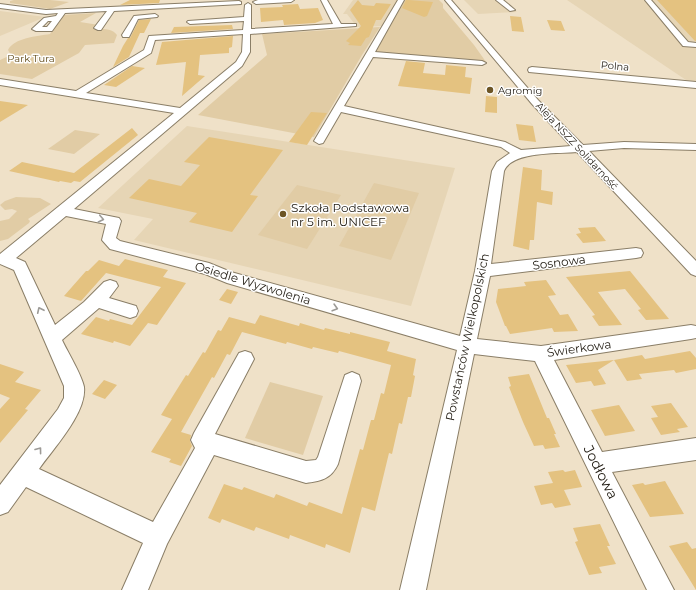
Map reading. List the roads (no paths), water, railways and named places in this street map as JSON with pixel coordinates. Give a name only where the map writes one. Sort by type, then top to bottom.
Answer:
[{"type":"street","points":[[0,2],[5,0]]},
{"type":"street","points":[[63,11],[49,29],[36,29],[45,16],[63,11],[112,9],[166,3],[291,0]]},
{"type":"street","points":[[324,0],[337,23],[337,26]]},
{"type":"street","points":[[319,141],[401,0]]},
{"type":"street","name":"Aleja NSZZ Solidarność","points":[[448,0],[535,102],[696,270]]},
{"type":"street","points":[[498,0],[512,10]]},
{"type":"street","points":[[648,0],[686,44],[696,45]]},
{"type":"street","points":[[80,10],[88,2]]},
{"type":"street","points":[[2,259],[63,211],[239,64],[246,52],[248,2]]},
{"type":"street","points":[[78,94],[148,51],[166,3]]},
{"type":"street","points":[[0,6],[58,18]]},
{"type":"street","points":[[98,28],[112,9]]},
{"type":"street","points":[[126,35],[136,17],[158,22]]},
{"type":"street","points":[[190,22],[247,19]]},
{"type":"street","points":[[152,38],[354,25]]},
{"type":"street","points":[[370,54],[482,63]]},
{"type":"street","name":"Polna","points":[[532,70],[696,85]]},
{"type":"street","points":[[0,82],[183,111]]},
{"type":"street","points":[[338,108],[505,145],[519,154]]},
{"type":"street","name":"Powstańców Wielkopolskich","points":[[413,590],[483,271],[498,171],[504,162],[510,157],[519,154],[638,145],[696,147]]},
{"type":"street","name":"Osiedle Wyzwolenia","points":[[63,211],[114,221],[109,240],[115,245],[209,269],[227,278],[466,345]]},
{"type":"street","name":"Sosnowa","points":[[483,271],[636,253]]},
{"type":"street","points":[[0,504],[65,416],[74,399],[74,386],[20,266],[2,259]]},
{"type":"street","points":[[52,336],[68,326],[96,301],[110,286]]},
{"type":"street","points":[[96,301],[130,312]]},
{"type":"street","name":"Świerkowa","points":[[466,345],[541,354],[691,332]]},
{"type":"street","name":"Jodłowa","points":[[541,354],[661,590]]},
{"type":"street","points":[[245,359],[201,440],[209,444],[306,472],[320,470],[327,464],[352,381]]},
{"type":"street","points":[[134,590],[158,536],[209,444]]},
{"type":"street","points":[[597,464],[696,449]]},
{"type":"street","points":[[22,473],[146,532],[158,536]]},
{"type":"place","name":"Agromig","points":[[490,90]]},
{"type":"place","name":"Szkoła Podstawowa nr 5 im. UNICEF","points":[[283,214]]},
{"type":"park label","name":"Park Tura","points":[[31,58]]}]
